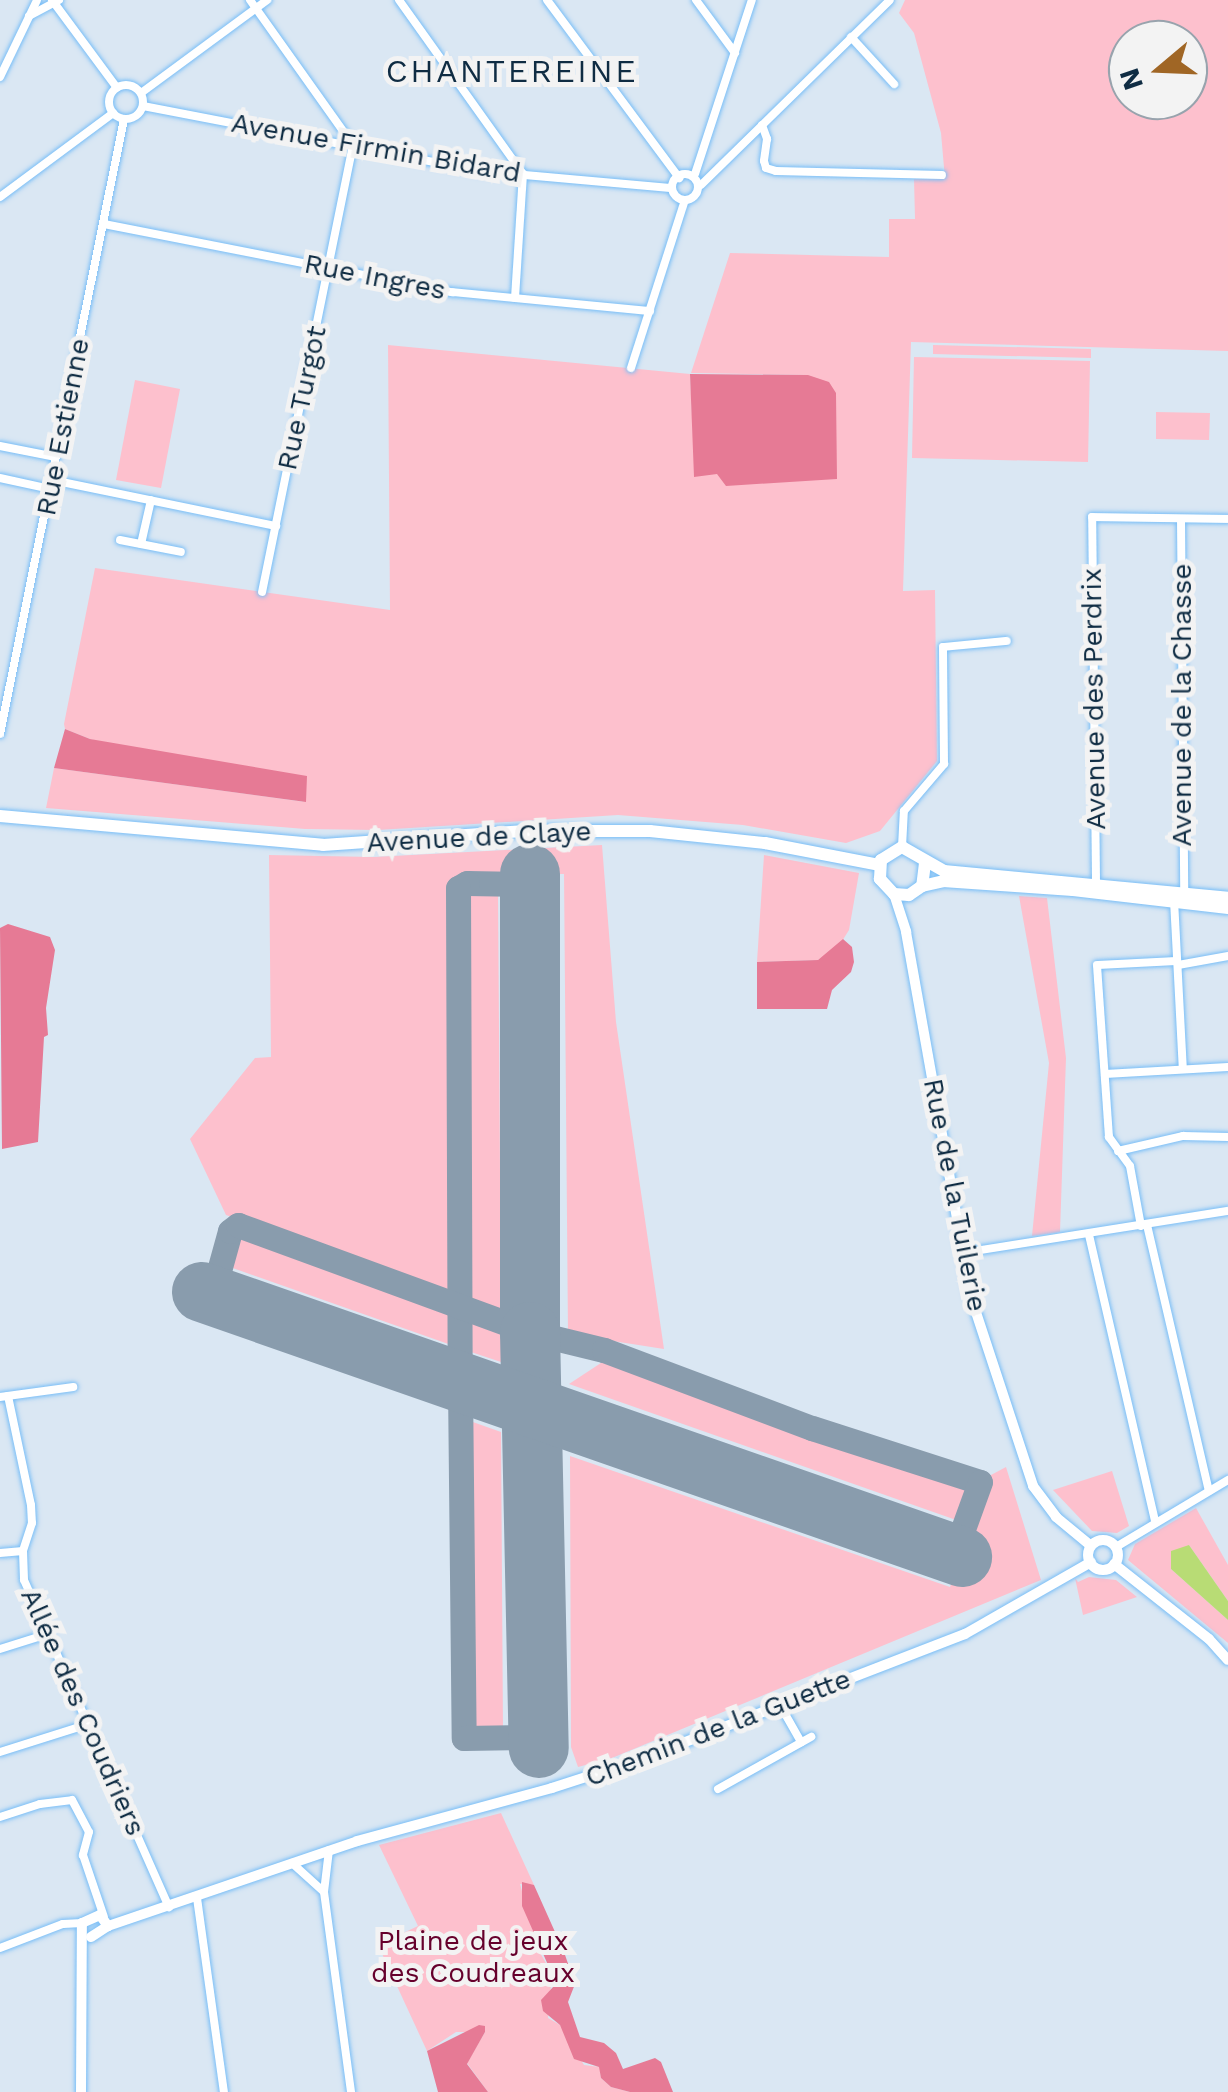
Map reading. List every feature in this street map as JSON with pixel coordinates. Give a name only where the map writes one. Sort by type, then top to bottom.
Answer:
[{"type":"main road","name":"Avenue de Claye","points":[[0,814],[323,845],[522,832],[650,831],[765,843],[879,865]]},
{"type":"main road","points":[[1228,898],[1179,896],[943,881],[894,894],[883,886],[879,865],[885,855],[902,847],[944,870],[1096,882],[1179,896],[1228,908]]},
{"type":"main road","points":[[919,889],[925,863]]},
{"type":"street","points":[[0,77],[37,0]]},
{"type":"street","points":[[140,93],[253,4],[267,0]]},
{"type":"street","points":[[399,0],[524,174],[516,298]]},
{"type":"street","points":[[548,0],[678,178]]},
{"type":"street","points":[[696,0],[735,52]]},
{"type":"street","points":[[632,368],[684,200],[698,179],[752,0]]},
{"type":"street","points":[[678,178],[698,179],[722,165],[890,0]]},
{"type":"street","points":[[29,16],[55,1],[117,88]]},
{"type":"street","points":[[253,4],[353,146]]},
{"type":"street","points":[[851,38],[894,84]]},
{"type":"street","points":[[127,85],[140,93],[142,106],[134,117],[124,119],[114,113],[109,102],[117,88],[127,85]]},
{"type":"street","name":"Avenue Firmin Bidard","points":[[142,106],[480,171],[670,188]]},
{"type":"street","points":[[0,197],[114,113]]},
{"type":"street","name":"Rue Estienne","points":[[0,734],[124,119]]},
{"type":"street","points":[[762,125],[767,139],[766,168],[776,171],[942,175]]},
{"type":"street","name":"Rue Turgot","points":[[262,592],[353,146]]},
{"type":"street","points":[[678,178],[670,188],[673,198],[684,200]]},
{"type":"street","name":"Rue Ingres","points":[[104,224],[452,292],[650,311]]},
{"type":"street","points":[[0,446],[56,457]]},
{"type":"street","points":[[0,478],[151,500],[276,526]]},
{"type":"street","points":[[141,544],[151,500]]},
{"type":"street","name":"Avenue des Perdrix","points":[[1096,882],[1092,517],[1181,518]]},
{"type":"street","points":[[1181,518],[1228,520]]},
{"type":"street","name":"Avenue de la Chasse","points":[[1181,518],[1178,963],[1183,1069]]},
{"type":"street","points":[[120,540],[181,552]]},
{"type":"street","points":[[902,847],[906,807],[944,764],[943,648],[1007,641]]},
{"type":"street","name":"Rue de la Tuilerie","points":[[906,932],[907,909],[919,889]]},
{"type":"street","name":"Rue de la Tuilerie","points":[[894,894],[906,932],[971,1296],[1027,1473],[1050,1510],[1091,1546]]},
{"type":"street","points":[[1209,1491],[1130,1166],[1109,1137],[1097,965],[1178,963],[1228,956]]},
{"type":"street","points":[[1105,1074],[1228,1067]]},
{"type":"street","points":[[1118,1151],[1183,1136],[1228,1136]]},
{"type":"street","points":[[962,1254],[1228,1211]]},
{"type":"street","points":[[1089,1234],[1155,1522]]},
{"type":"street","points":[[4,1397],[73,1388]]},
{"type":"street","name":"Allée des Coudriers","points":[[4,1397],[31,1505],[32,1523],[23,1551],[24,1580],[169,1907]]},
{"type":"street","points":[[1116,1547],[1228,1480]]},
{"type":"street","points":[[1114,1564],[1102,1569],[1091,1562],[1091,1546],[1104,1540],[1116,1547]]},
{"type":"street","points":[[1114,1564],[1116,1547]]},
{"type":"street","points":[[0,1553],[23,1551]]},
{"type":"street","name":"Chemin de la Guette","points":[[85,1931],[92,1916],[106,1922],[169,1907],[329,1850],[594,1776],[965,1634],[1091,1562]]},
{"type":"street","points":[[1114,1564],[1209,1638],[1228,1660]]},
{"type":"street","points":[[0,1649],[48,1634]]},
{"type":"street","points":[[780,1705],[801,1742]]},
{"type":"street","points":[[0,1752],[88,1724]]},
{"type":"street","points":[[718,1789],[810,1737]]},
{"type":"street","points":[[0,1817],[40,1804],[72,1800],[89,1832],[83,1855],[106,1922],[85,1931],[62,1924],[0,1948]]},
{"type":"street","points":[[329,1850],[324,1892],[351,2092]]},
{"type":"street","points":[[292,1863],[324,1892]]},
{"type":"street","points":[[310,1878],[324,1873]]},
{"type":"street","points":[[197,1898],[224,2092]]},
{"type":"street","points":[[81,2092],[85,1931]]},
{"type":"green space","points":[[905,0],[1228,0],[1228,351],[911,342],[903,591],[935,590],[937,761],[880,831],[846,843],[743,825],[618,815],[378,830],[305,829],[46,808],[54,768],[305,802],[90,739],[65,729],[64,724],[95,568],[390,610],[388,345],[690,374],[695,476],[808,375],[691,373],[730,253],[889,257],[889,219],[915,219],[914,179],[945,179],[941,133],[914,33],[899,13]]},
{"type":"green space","points":[[933,345],[1091,349],[1091,358],[933,354]]},
{"type":"green space","points":[[914,357],[1090,361],[1088,462],[912,458]]},
{"type":"green space","points":[[135,380],[180,389],[161,488],[116,480]]},
{"type":"green space","points":[[1156,412],[1210,413],[1209,440],[1156,439]]},
{"type":"green space","points":[[602,845],[616,1022],[664,1349],[568,1334],[564,874],[463,875],[456,877],[449,892],[455,1295],[226,1215],[190,1139],[255,1058],[271,1057],[269,855],[374,857]]},
{"type":"green space","points":[[764,855],[859,873],[849,930],[839,946],[818,960],[757,962]]},
{"type":"green space","points":[[498,891],[501,1312],[468,1299],[465,892]]},
{"type":"green space","points":[[1019,896],[1047,898],[1066,1058],[1060,1232],[1032,1236],[1049,1063]]},
{"type":"green space","points":[[237,1234],[453,1308],[454,1346],[227,1266]]},
{"type":"green space","points":[[468,1313],[501,1327],[501,1362],[468,1351]]},
{"type":"green space","points":[[604,1361],[969,1488],[959,1521],[569,1384]]},
{"type":"green space","points":[[470,1421],[501,1432],[503,1732],[472,1732]]},
{"type":"green space","points":[[570,1456],[950,1587],[991,1475],[1006,1467],[1041,1580],[612,1758],[578,1767],[571,1747]]},
{"type":"green space","points":[[1112,1471],[1129,1526],[1117,1533],[1092,1531],[1053,1490]]},
{"type":"green space","points":[[1196,1508],[1228,1565],[1228,1601],[1189,1545],[1171,1569],[1228,1620],[1228,1643],[1128,1560],[1135,1544]]},
{"type":"green space","points":[[1089,1577],[1116,1580],[1137,1597],[1083,1615],[1075,1578],[1078,1582]]},
{"type":"green space","name":"Plaine de jeux des Coudreaux","points":[[501,1813],[534,1885],[520,1884],[538,1949],[552,1974],[548,2018],[560,2025],[584,2065],[600,2067],[601,2078],[611,2087],[630,2092],[488,2092],[467,2063],[485,2032],[456,2032],[427,2051],[378,1945],[418,1926],[379,1845]]},
{"type":"shaded area","points":[[690,374],[808,375],[829,382],[836,393],[837,479],[726,486],[717,474],[694,477]]},
{"type":"shaded area","points":[[65,729],[90,739],[307,776],[306,802],[54,768]]},
{"type":"shaded area","points":[[8,924],[50,937],[55,950],[46,1008],[48,1035],[44,1037],[38,1142],[2,1149],[0,928]]},
{"type":"shaded area","points":[[843,939],[852,947],[854,962],[851,972],[832,990],[827,1009],[757,1009],[757,962],[818,960]]},
{"type":"shaded area","points":[[1189,1545],[1228,1601],[1228,1620],[1171,1569],[1171,1551]]},
{"type":"shaded area","points":[[522,1882],[534,1885],[564,1952],[575,1984],[568,2002],[580,2037],[604,2043],[616,2053],[623,2069],[655,2058],[661,2062],[673,2092],[630,2092],[611,2087],[601,2078],[599,2067],[574,2059],[560,2025],[543,2011],[541,2000],[554,1986],[522,1906]]},
{"type":"shaded area","points":[[479,2025],[485,2026],[485,2032],[467,2064],[488,2092],[438,2092],[427,2051]]},
{"type":"taxiway","points":[[531,884],[467,883],[458,888],[460,1385],[464,1738],[539,1737]]},
{"type":"taxiway","points":[[212,1296],[230,1231],[238,1225],[530,1332],[604,1350],[812,1428],[980,1482],[954,1554]]},
{"type":"runway","points":[[530,874],[530,1332],[539,1748]]},
{"type":"runway","points":[[202,1292],[962,1557]]},
{"type":"district","name":"CHANTEREINE","points":[[512,71]]}]
